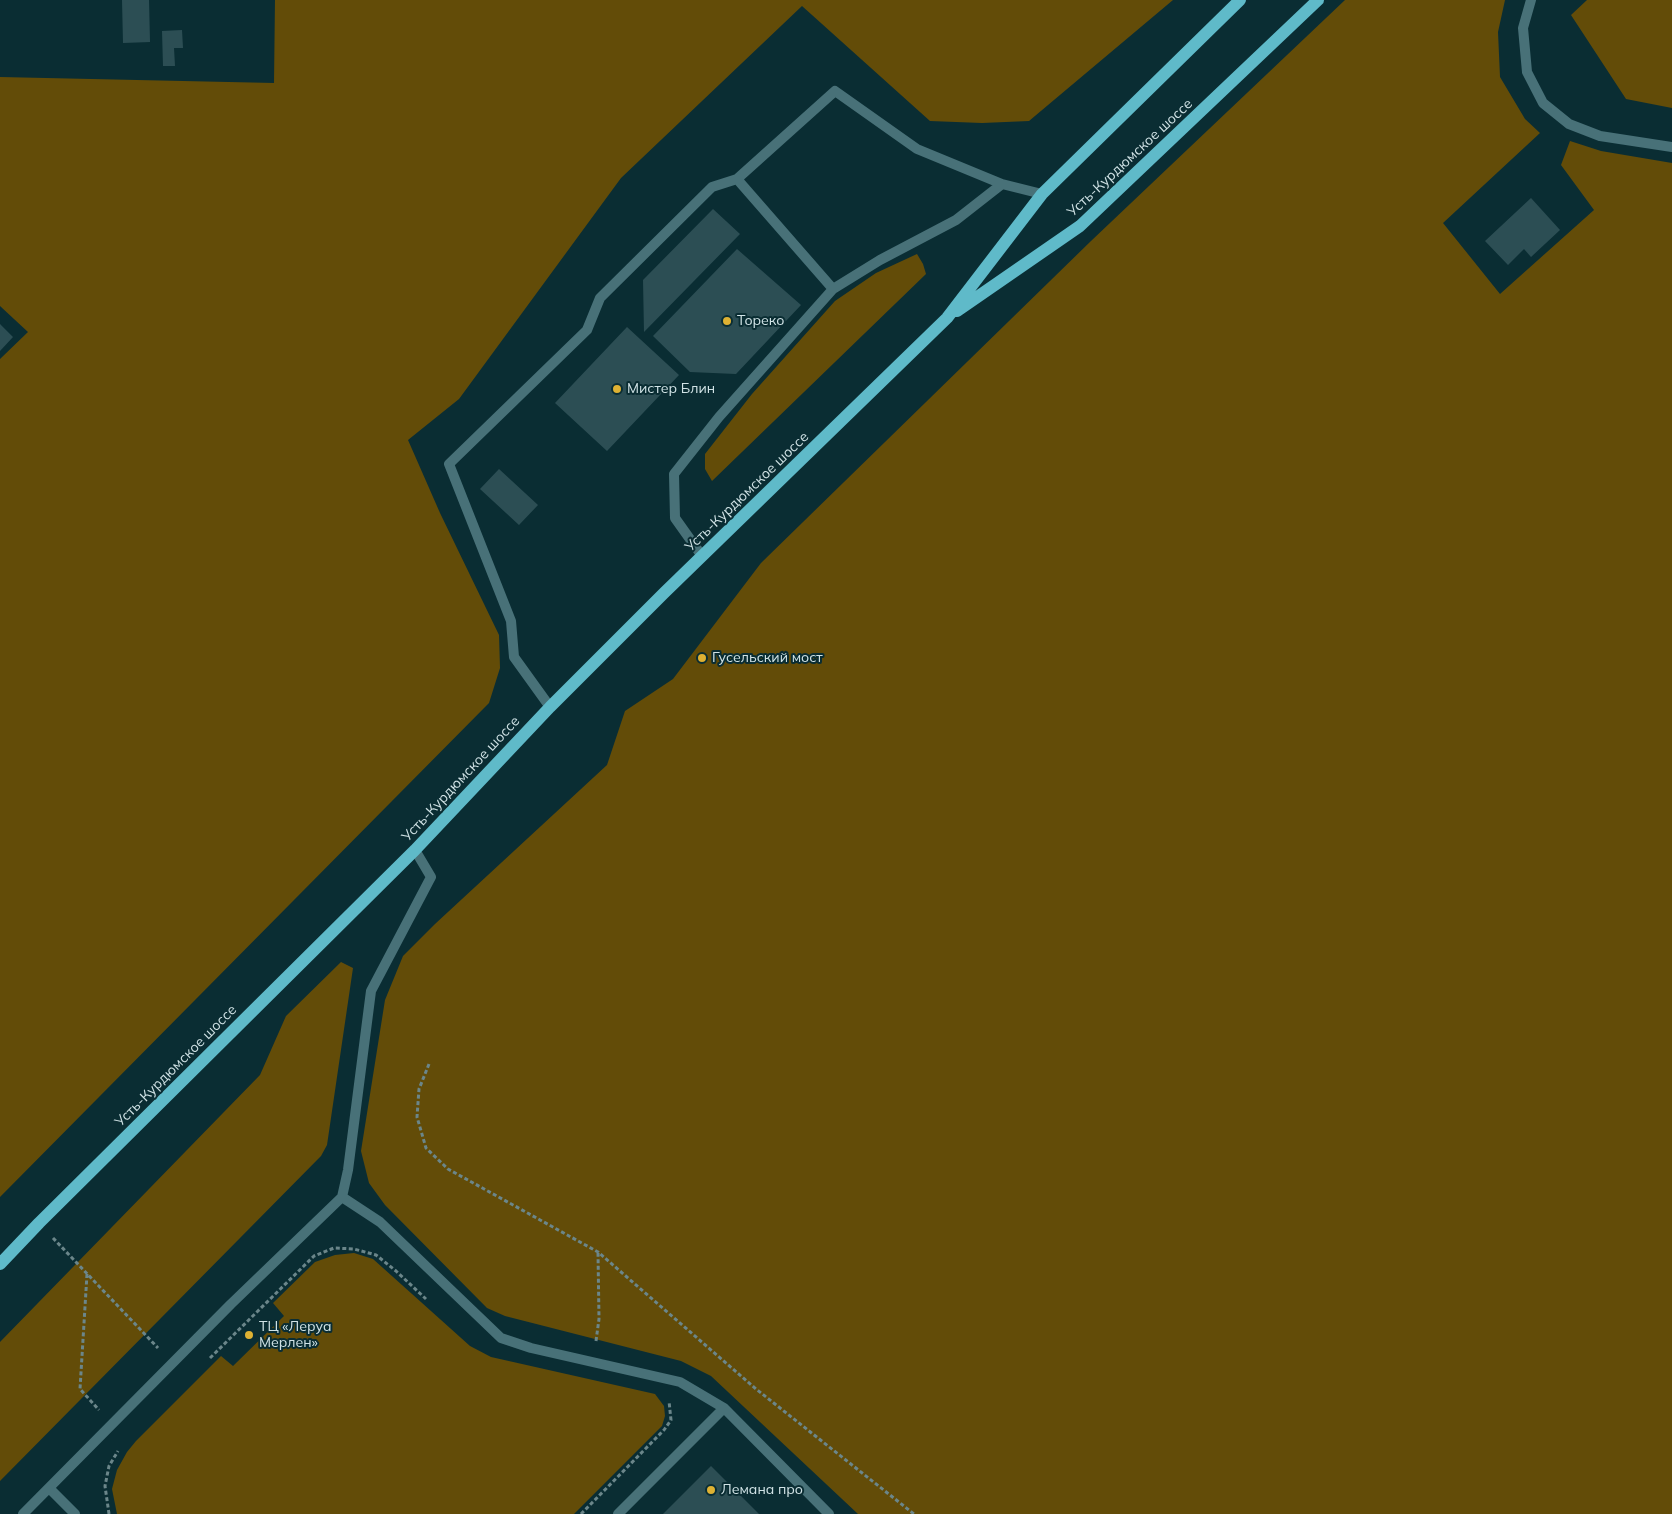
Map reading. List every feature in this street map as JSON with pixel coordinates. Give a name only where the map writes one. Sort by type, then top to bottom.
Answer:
[{"type":"main road","name":"Усть-Курдюмское шоссе","points":[[0,1264],[415,850],[550,707],[947,318],[1042,194],[1240,0]]},
{"type":"main road","name":"Усть-Курдюмское шоссе","points":[[947,318],[1080,226],[1318,0]]},
{"type":"street","points":[[1531,0],[1523,28],[1527,72],[1542,103],[1569,124],[1600,136],[1672,147]]},
{"type":"street","points":[[550,707],[514,657],[511,621],[450,464],[587,330],[600,298],[704,194],[712,187],[737,179],[835,90],[917,149],[1002,184],[1042,194]]},
{"type":"street","points":[[737,179],[832,289]]},
{"type":"street","points":[[702,556],[674,518],[674,474],[719,417],[832,289],[880,260],[956,220],[1002,184]]},
{"type":"street","points":[[23,1514],[232,1304],[342,1197],[348,1170],[371,991],[432,877],[415,850]]},
{"type":"street","points":[[342,1197],[380,1222],[501,1338],[531,1348],[680,1382],[724,1408],[829,1514]]},
{"type":"street","points":[[618,1514],[724,1408]]},
{"type":"street","points":[[49,1488],[75,1514]]},
{"type":"path","points":[[429,1064],[419,1089],[417,1117],[426,1148],[448,1169],[598,1252],[756,1390],[914,1514]]},
{"type":"path","points":[[39,1223],[173,1363]]},
{"type":"path","points":[[209,1359],[314,1256],[334,1248],[354,1249],[376,1255],[432,1304]]},
{"type":"path","points":[[594,1363],[598,1319],[598,1252]]},
{"type":"path","points":[[87,1273],[80,1390],[128,1438],[122,1444],[109,1466],[105,1486],[109,1514]]},
{"type":"path","points":[[581,1514],[664,1430],[671,1420],[670,1402],[664,1396]]},
{"type":"shaded area","points":[[275,0],[1173,0],[1029,121],[982,123],[930,121],[802,6],[621,178],[459,399],[408,440],[440,513],[499,635],[500,668],[489,703],[0,1197],[0,359],[28,332],[0,306],[0,77],[274,83]]},
{"type":"shaded area","points":[[1345,0],[1505,0],[1498,32],[1500,77],[1525,119],[1540,133],[1443,223],[1500,294],[1594,210],[1561,165],[1570,141],[1601,151],[1672,163],[1672,1514],[858,1514],[711,1376],[681,1361],[505,1316],[487,1308],[385,1205],[369,1183],[361,1151],[385,1000],[403,956],[607,765],[625,711],[673,679],[761,563],[1091,241]]},
{"type":"shaded area","points":[[1587,0],[1672,0],[1672,108],[1626,99],[1571,15]]},
{"type":"shaded area","points":[[917,254],[926,274],[712,481],[705,469],[705,454],[752,394],[835,301],[876,273]]},
{"type":"shaded area","points":[[341,962],[353,968],[327,1145],[321,1156],[0,1481],[0,1342],[260,1075],[286,1016]]},
{"type":"shaded area","points":[[354,1253],[373,1259],[470,1346],[491,1357],[655,1394],[664,1406],[665,1416],[662,1426],[574,1514],[117,1514],[112,1489],[117,1470],[136,1441],[221,1356],[233,1366],[284,1316],[273,1303],[315,1262],[335,1255]]},
{"type":"building","points":[[122,0],[149,0],[150,42],[123,43]]},
{"type":"building","points":[[182,30],[183,48],[174,48],[175,66],[163,66],[162,31]]},
{"type":"building","points":[[1531,198],[1560,230],[1531,257],[1524,249],[1508,265],[1485,241]]},
{"type":"building","points":[[713,209],[740,234],[644,332],[643,280]]},
{"type":"building","name":"Тореко","points":[[737,249],[801,305],[736,374],[690,372],[653,336]]},
{"type":"building","points":[[0,324],[13,337],[0,351]]},
{"type":"building","name":"Мистер Блин","points":[[627,327],[679,375],[607,451],[555,403]]},
{"type":"building","points":[[499,469],[538,505],[519,525],[480,489]]},
{"type":"building","name":"Лемана про","points":[[711,1466],[759,1514],[663,1514]]},
{"type":"place","name":"Тореко","points":[[727,321]]},
{"type":"place","name":"Мистер Блин","points":[[617,389]]},
{"type":"place","name":"Гусельский мост","points":[[702,658]]},
{"type":"place","name":"ТЦ «Леруа Мерлен»","points":[[249,1335]]},
{"type":"place","name":"Лемана про","points":[[711,1490]]}]
